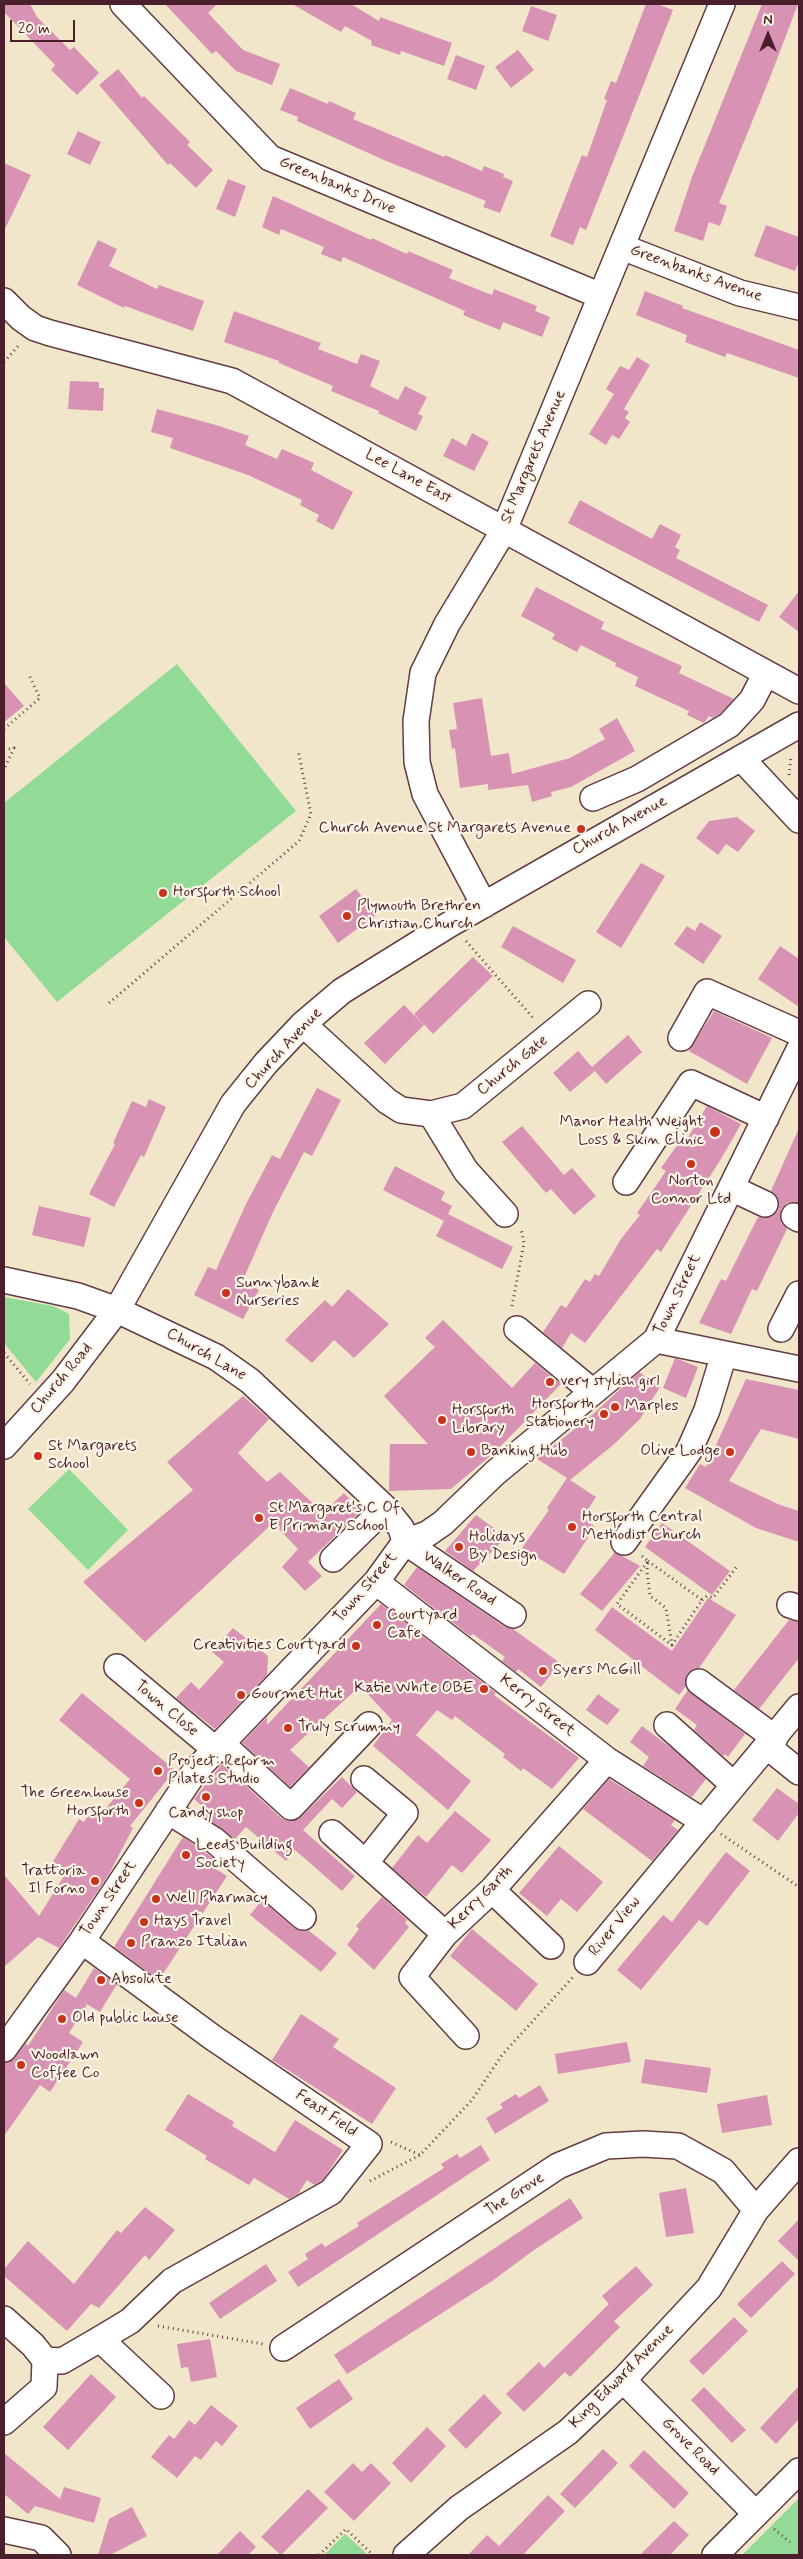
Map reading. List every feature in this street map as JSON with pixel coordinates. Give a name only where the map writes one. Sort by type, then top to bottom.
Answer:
[{"type":"street","name":"Greenbanks Drive","points":[[123,4],[270,158],[601,296]]},
{"type":"street","name":"St Margarets Avenue","points":[[484,905],[425,794],[417,762],[416,721],[423,673],[447,624],[504,530],[722,4]]},
{"type":"street","name":"Greenbanks Avenue","points":[[622,247],[740,293],[799,307]]},
{"type":"street","name":"Lee Lane East","points":[[4,301],[20,318],[35,328],[50,334],[232,381],[799,691]]},
{"type":"street","points":[[593,798],[637,779],[729,725],[752,700],[766,673]]},
{"type":"street","name":"Church Avenue","points":[[118,1310],[233,1104],[266,1063],[303,1024],[342,991],[450,924],[799,724]]},
{"type":"street","points":[[741,758],[799,820]]},
{"type":"street","points":[[681,1038],[708,992],[799,1033]]},
{"type":"street","name":"Church Gate","points":[[303,1024],[387,1101],[401,1110],[431,1114],[464,1106],[588,1004]]},
{"type":"street","name":"Town Street","points":[[4,2049],[82,1941],[195,1771],[376,1582],[405,1542],[427,1534],[443,1523],[495,1474],[656,1340],[799,1050]]},
{"type":"street","points":[[626,1182],[690,1083],[766,1118]]},
{"type":"street","points":[[431,1114],[466,1171],[505,1214]]},
{"type":"street","points":[[731,1188],[764,1204]]},
{"type":"street","name":"Church Lane","points":[[4,1280],[78,1296],[118,1310],[216,1357],[250,1381],[385,1508],[401,1528],[405,1542]]},
{"type":"street","points":[[781,1329],[799,1294]]},
{"type":"street","name":"Church Road","points":[[4,1446],[63,1381],[118,1310]]},
{"type":"street","points":[[516,1320],[593,1392]]},
{"type":"street","points":[[656,1340],[799,1369]]},
{"type":"street","points":[[624,1542],[689,1450],[708,1410],[724,1354]]},
{"type":"street","points":[[333,1559],[385,1508]]},
{"type":"street","name":"Walker Road","points":[[405,1542],[513,1615]]},
{"type":"street","name":"Kerry Street","points":[[376,1582],[607,1760],[704,1822]]},
{"type":"street","name":"Town Close","points":[[117,1667],[291,1806],[369,1725]]},
{"type":"street","points":[[699,1682],[771,1742],[799,1772]]},
{"type":"street","points":[[704,1822],[799,1707]]},
{"type":"street","points":[[667,1726],[734,1785]]},
{"type":"street","name":"Kerry Garth","points":[[466,2036],[412,1977],[445,1934],[492,1890],[607,1760]]},
{"type":"street","points":[[364,1779],[404,1813],[366,1862]]},
{"type":"street","points":[[168,1811],[214,1840],[303,1916]]},
{"type":"street","name":"River View","points":[[587,1962],[704,1822]]},
{"type":"street","points":[[332,1833],[445,1934]]},
{"type":"street","points":[[492,1890],[551,1946]]},
{"type":"street","name":"Feast Field","points":[[45,2360],[62,2361],[100,2339],[130,2321],[172,2281],[331,2192],[369,2144],[212,2037],[82,1941]]},
{"type":"street","name":"The Grove","points":[[283,2348],[558,2166],[606,2146],[643,2144],[678,2146],[723,2171],[756,2210]]},
{"type":"street","name":"King Edward Avenue","points":[[406,2555],[459,2508],[568,2432],[623,2380],[709,2288],[756,2210],[799,2160]]},
{"type":"street","points":[[4,2319],[33,2345],[45,2360],[44,2386],[4,2422]]},
{"type":"street","points":[[100,2339],[161,2396]]},
{"type":"street","name":"Grove Road","points":[[623,2380],[756,2514]]},
{"type":"street","points":[[715,2555],[799,2471]]},
{"type":"street","points":[[4,2530],[41,2538],[58,2555]]},
{"type":"path","points":[[4,729],[40,698],[30,675]]},
{"type":"path","points":[[4,750],[14,748],[4,770]]},
{"type":"path","points":[[108,1004],[299,841],[311,814],[298,750]]},
{"type":"path","points":[[792,781],[788,774],[791,753],[795,750]]},
{"type":"path","points":[[450,924],[549,1036]]},
{"type":"path","points":[[505,1214],[516,1221],[521,1229],[524,1243],[513,1296],[512,1308],[516,1320]]},
{"type":"path","points":[[4,1353],[45,1402]]},
{"type":"path","points":[[624,1542],[702,1600]]},
{"type":"path","points":[[648,1561],[647,1572],[650,1596],[666,1608],[672,1645]]},
{"type":"path","points":[[648,1561],[617,1604],[672,1645]]},
{"type":"path","points":[[672,1645],[702,1600],[707,1596],[713,1598],[738,1565]]},
{"type":"path","points":[[704,1822],[799,1887]]},
{"type":"path","points":[[387,2140],[420,2155],[472,2100],[502,2055],[587,1962]]},
{"type":"path","points":[[130,2321],[283,2348]]},
{"type":"path","points":[[319,2555],[346,2529],[373,2555]]},
{"type":"green space","points":[[177,664],[296,811],[57,1002],[4,937],[4,803]]},
{"type":"green space","points":[[4,1297],[53,1306],[69,1314],[70,1339],[36,1382],[4,1343]]},
{"type":"green space","points":[[69,1469],[128,1530],[88,1570],[28,1509]]},
{"type":"green space","points":[[799,2498],[799,2555],[742,2555]]},
{"type":"green space","points":[[345,2534],[365,2552],[365,2555],[324,2555]]},
{"type":"building","points":[[4,4],[30,4],[37,17],[70,50],[74,47],[99,73],[77,95],[51,70],[55,65],[4,12]]},
{"type":"building","points":[[165,4],[217,4],[208,13],[243,50],[280,64],[272,85],[236,71],[216,51],[212,54]]},
{"type":"building","points":[[292,4],[351,4],[379,21],[380,17],[452,43],[444,66],[401,51],[400,55],[371,45],[372,41],[345,26],[341,32]]},
{"type":"building","points":[[646,4],[657,4],[673,10],[586,230],[580,227],[573,245],[550,236],[582,155],[587,157],[607,100],[604,99],[611,81],[616,83]]},
{"type":"building","points":[[762,4],[798,4],[719,203],[727,206],[720,226],[709,222],[703,241],[674,231],[692,177]]},
{"type":"building","points":[[531,6],[557,15],[548,41],[522,31]]},
{"type":"building","points":[[518,50],[534,70],[511,88],[495,67]]},
{"type":"building","points":[[456,55],[485,66],[476,90],[447,79]]},
{"type":"building","points":[[118,69],[142,98],[144,96],[190,142],[187,145],[213,170],[196,188],[170,163],[168,165],[99,85]]},
{"type":"building","points":[[290,88],[328,104],[329,101],[356,113],[353,119],[444,157],[445,155],[482,171],[484,166],[504,174],[503,177],[513,181],[500,213],[483,207],[486,201],[384,160],[297,121],[298,117],[280,110]]},
{"type":"building","points":[[78,131],[101,142],[90,165],[67,154]]},
{"type":"building","points":[[4,163],[31,175],[4,231]]},
{"type":"building","points":[[228,179],[246,186],[235,217],[216,209]]},
{"type":"building","points":[[273,196],[371,240],[372,238],[407,254],[408,251],[453,270],[449,278],[492,295],[494,289],[537,306],[535,311],[550,317],[542,337],[503,322],[500,330],[463,315],[465,311],[343,257],[341,262],[321,254],[324,247],[281,229],[279,235],[262,227]]},
{"type":"building","points":[[766,225],[799,237],[799,262],[795,271],[754,256]]},
{"type":"building","points":[[98,240],[117,249],[109,266],[157,289],[159,285],[204,301],[193,331],[125,306],[124,308],[77,285]]},
{"type":"building","points":[[645,291],[683,306],[682,308],[799,350],[799,378],[727,353],[725,357],[685,342],[687,335],[636,315]]},
{"type":"building","points":[[234,311],[321,343],[318,349],[357,364],[361,354],[380,361],[370,386],[398,400],[405,386],[427,397],[418,414],[423,416],[416,431],[378,413],[379,411],[331,391],[333,386],[279,363],[279,361],[224,342]]},
{"type":"building","points":[[637,357],[650,365],[624,409],[629,412],[625,418],[630,422],[619,439],[612,435],[606,445],[589,434],[614,394],[606,389],[620,366],[629,370]]},
{"type":"building","points":[[70,381],[99,382],[99,388],[104,388],[103,411],[68,409]]},
{"type":"building","points":[[157,409],[249,436],[245,445],[277,459],[282,449],[314,463],[311,470],[353,492],[333,530],[316,521],[319,515],[300,505],[302,500],[248,475],[170,448],[173,438],[151,432]]},
{"type":"building","points":[[472,433],[489,442],[474,471],[443,456],[452,438],[466,446]]},
{"type":"building","points":[[580,500],[652,539],[660,524],[681,535],[675,547],[680,550],[676,558],[768,605],[759,622],[568,523]]},
{"type":"building","points":[[536,587],[604,622],[601,629],[682,666],[679,673],[734,699],[720,714],[713,718],[709,716],[704,723],[687,715],[689,711],[635,686],[638,677],[615,666],[616,663],[581,645],[577,652],[552,639],[555,634],[521,616]]},
{"type":"building","points":[[799,591],[799,632],[779,617]]},
{"type":"building","points":[[4,683],[24,706],[4,722]]},
{"type":"building","points":[[482,698],[491,756],[509,753],[512,774],[570,758],[605,739],[599,729],[617,718],[635,751],[571,787],[551,792],[552,796],[532,802],[528,785],[488,790],[488,784],[460,788],[455,748],[452,749],[449,730],[457,729],[453,703]]},
{"type":"building","points":[[737,817],[755,831],[738,852],[726,844],[718,855],[696,838],[709,821]]},
{"type":"building","points":[[641,863],[665,876],[621,948],[596,932]]},
{"type":"building","name":"Plymouth Brethren Christian Church","points":[[356,889],[376,915],[338,943],[319,916]]},
{"type":"building","points":[[700,922],[722,936],[703,964],[674,944],[687,926],[695,931]]},
{"type":"building","points":[[513,926],[576,960],[563,983],[501,947]]},
{"type":"building","points":[[780,946],[799,959],[799,1007],[758,979]]},
{"type":"building","points":[[473,957],[493,976],[433,1034],[414,1014]]},
{"type":"building","points":[[404,1005],[424,1025],[385,1064],[364,1043]]},
{"type":"building","points":[[714,1011],[772,1038],[747,1084],[689,1051]]},
{"type":"building","points":[[628,1035],[642,1052],[606,1084],[595,1071],[570,1092],[553,1073],[578,1051],[592,1067]]},
{"type":"building","points":[[317,1088],[341,1100],[312,1156],[304,1152],[273,1212],[242,1282],[259,1290],[243,1319],[194,1295],[208,1267],[216,1270],[246,1204],[272,1155],[280,1159]]},
{"type":"building","points":[[149,1099],[166,1107],[144,1157],[141,1155],[114,1207],[89,1194],[115,1144],[113,1143],[132,1101],[146,1107]]},
{"type":"building","points":[[707,1106],[741,1124],[721,1159],[661,1252],[657,1249],[585,1343],[571,1333],[562,1348],[543,1332],[561,1305],[566,1308],[585,1279],[590,1282],[595,1274],[599,1276],[621,1239],[640,1215],[637,1213],[666,1171],[661,1168],[683,1137],[687,1139]]},
{"type":"building","points":[[522,1126],[564,1175],[572,1168],[596,1196],[574,1215],[551,1189],[546,1193],[502,1142]]},
{"type":"building","points":[[799,1128],[799,1203],[787,1203],[781,1209],[781,1223],[787,1229],[757,1291],[752,1289],[731,1334],[699,1323],[721,1279],[726,1281],[758,1217],[767,1218],[778,1211],[779,1203],[777,1196],[771,1191]]},
{"type":"building","points":[[395,1166],[445,1192],[441,1200],[452,1206],[448,1214],[513,1247],[502,1269],[436,1236],[444,1221],[383,1190]]},
{"type":"building","points":[[39,1206],[91,1218],[84,1247],[32,1235]]},
{"type":"building","points":[[348,1289],[389,1324],[354,1358],[334,1340],[312,1363],[285,1340],[325,1300],[332,1307]]},
{"type":"building","points":[[443,1320],[512,1388],[535,1363],[561,1384],[496,1451],[451,1489],[389,1491],[390,1444],[428,1444],[384,1396],[435,1347],[425,1338]]},
{"type":"building","points":[[675,1358],[698,1367],[686,1398],[663,1388]]},
{"type":"building","points":[[639,1372],[660,1387],[640,1419],[612,1446],[570,1480],[596,1497],[583,1517],[595,1527],[564,1574],[522,1548],[549,1510],[547,1508],[567,1478],[537,1459],[592,1415]]},
{"type":"building","name":"Olive Lodge","points":[[746,1379],[799,1390],[799,1439],[761,1429],[729,1481],[780,1505],[799,1511],[799,1542],[756,1528],[685,1488],[700,1464],[706,1467]]},
{"type":"building","name":"St Margaret's C Of E Primary School","points":[[243,1396],[269,1419],[238,1453],[267,1482],[280,1472],[323,1513],[344,1493],[361,1511],[308,1562],[322,1576],[305,1591],[282,1567],[298,1549],[273,1523],[145,1642],[83,1582],[193,1490],[167,1462]]},
{"type":"building","points":[[476,1515],[506,1537],[473,1571],[445,1551]]},
{"type":"building","points":[[662,1523],[730,1571],[712,1595],[645,1547]]},
{"type":"building","points":[[615,1552],[640,1566],[602,1611],[580,1594]]},
{"type":"building","points":[[417,1567],[505,1627],[513,1629],[560,1663],[541,1687],[518,1669],[516,1672],[502,1661],[505,1657],[473,1634],[470,1636],[404,1585]]},
{"type":"building","points":[[708,1598],[736,1615],[699,1668],[687,1674],[686,1686],[679,1695],[595,1630],[612,1607],[672,1651]]},
{"type":"building","points":[[381,1604],[496,1693],[494,1695],[579,1758],[552,1789],[523,1768],[521,1771],[503,1757],[505,1754],[455,1716],[452,1720],[437,1710],[416,1735],[471,1781],[448,1810],[373,1746],[392,1720],[360,1686],[290,1750],[309,1767],[290,1787],[242,1743],[267,1717],[267,1725]]},
{"type":"building","points":[[789,1620],[799,1622],[799,1658],[759,1709],[734,1690]]},
{"type":"building","points":[[233,1628],[268,1656],[267,1675],[215,1729],[176,1698],[191,1682],[199,1690],[224,1662],[212,1652]]},
{"type":"building","points":[[688,1690],[745,1734],[728,1757],[725,1754],[723,1756],[694,1730],[697,1725],[675,1709]]},
{"type":"building","points":[[82,1693],[175,1770],[130,1826],[133,1828],[109,1874],[59,1948],[38,1937],[4,1967],[4,1875],[39,1916],[64,1876],[49,1868],[79,1819],[84,1822],[94,1806],[103,1812],[130,1779],[59,1720]]},
{"type":"building","points":[[598,1694],[620,1710],[607,1725],[586,1710]]},
{"type":"building","points":[[642,1726],[674,1750],[706,1779],[692,1797],[643,1766],[649,1757],[630,1742]]},
{"type":"building","points":[[222,1764],[281,1818],[288,1821],[301,1817],[342,1777],[357,1792],[342,1808],[332,1799],[303,1830],[355,1876],[342,1891],[295,1850],[286,1861],[246,1827],[235,1839],[198,1813],[202,1806],[194,1799]]},
{"type":"building","points":[[609,1779],[675,1820],[671,1825],[678,1830],[652,1861],[583,1809]]},
{"type":"building","points":[[777,1788],[799,1804],[799,1813],[778,1841],[752,1820]]},
{"type":"building","points":[[455,1811],[491,1840],[462,1873],[452,1865],[426,1897],[392,1868],[418,1835],[427,1843]]},
{"type":"building","points":[[183,1837],[216,1860],[211,1866],[227,1876],[159,1980],[114,1947]]},
{"type":"building","points":[[559,1846],[603,1882],[577,1912],[561,1899],[547,1916],[519,1893]]},
{"type":"building","points":[[726,1852],[750,1871],[707,1926],[699,1920],[641,1990],[617,1970],[663,1915],[672,1922]]},
{"type":"building","points":[[382,1897],[407,1920],[405,1923],[409,1927],[374,1970],[347,1945],[359,1929],[356,1926]]},
{"type":"building","points":[[262,1900],[294,1928],[301,1931],[308,1930],[337,1953],[321,1972],[250,1915]]},
{"type":"building","points":[[472,1929],[538,1984],[516,2011],[450,1956]]},
{"type":"building","points":[[94,1968],[117,1984],[100,2012],[83,2002],[87,2005],[69,2033],[83,2042],[50,2092],[40,2085],[4,2136],[4,2063],[15,2058],[26,2043],[28,2046],[64,1990],[76,1998]]},
{"type":"building","points":[[301,2014],[339,2039],[333,2047],[396,2088],[372,2124],[272,2060]]},
{"type":"building","points":[[627,2042],[631,2062],[558,2074],[555,2054]]},
{"type":"building","points":[[645,2059],[711,2068],[707,2093],[641,2083]]},
{"type":"building","points":[[540,2085],[549,2101],[495,2134],[486,2118],[503,2108],[500,2104],[516,2094],[519,2098]]},
{"type":"building","points":[[188,2094],[234,2122],[232,2126],[275,2152],[295,2120],[343,2150],[322,2181],[314,2185],[307,2180],[298,2194],[289,2199],[254,2178],[249,2185],[205,2159],[207,2156],[165,2130]]},
{"type":"building","points":[[767,2095],[772,2125],[722,2133],[717,2104]]},
{"type":"building","points":[[481,2145],[490,2160],[298,2287],[288,2272],[308,2259],[305,2254],[322,2243],[325,2247],[359,2226],[357,2223],[444,2168],[441,2164],[457,2154],[460,2158]]},
{"type":"building","points":[[686,2188],[694,2233],[666,2237],[659,2193]]},
{"type":"building","points":[[570,2198],[583,2218],[534,2250],[492,2281],[347,2374],[334,2355]]},
{"type":"building","points":[[145,2207],[175,2230],[149,2260],[145,2255],[99,2308],[91,2304],[67,2331],[4,2276],[4,2269],[28,2241],[74,2284],[117,2230],[121,2233]]},
{"type":"building","points":[[799,2219],[799,2261],[778,2241]]},
{"type":"building","points":[[782,2261],[795,2274],[751,2318],[737,2304]]},
{"type":"building","points":[[266,2264],[277,2281],[220,2319],[209,2303]]},
{"type":"building","points":[[636,2266],[653,2285],[614,2321],[620,2327],[570,2377],[565,2372],[524,2412],[506,2394],[539,2362],[544,2368],[609,2304],[602,2296]]},
{"type":"building","points":[[734,2317],[748,2331],[703,2375],[689,2361]]},
{"type":"building","points":[[210,2339],[217,2377],[191,2382],[188,2367],[181,2368],[177,2344]]},
{"type":"building","points":[[91,2374],[116,2397],[68,2450],[43,2427]]},
{"type":"building","points":[[339,2379],[353,2399],[310,2429],[296,2408]]},
{"type":"building","points":[[799,2386],[799,2419],[776,2444],[760,2428]]},
{"type":"building","points":[[704,2387],[746,2430],[732,2443],[691,2400]]},
{"type":"building","points":[[484,2394],[502,2413],[466,2449],[448,2430]]},
{"type":"building","points":[[211,2405],[238,2426],[222,2446],[216,2441],[201,2460],[195,2456],[177,2478],[151,2457],[169,2435],[174,2439],[189,2420],[195,2425]]},
{"type":"building","points":[[427,2427],[446,2446],[411,2483],[392,2463]]},
{"type":"building","points":[[603,2449],[618,2463],[575,2508],[560,2494]]},
{"type":"building","points":[[644,2450],[689,2493],[674,2509],[629,2466]]},
{"type":"building","points":[[4,2453],[60,2499],[64,2487],[101,2498],[94,2523],[35,2506],[28,2514],[4,2494]]},
{"type":"building","points":[[353,2463],[362,2472],[371,2463],[391,2483],[354,2521],[324,2492]]},
{"type":"building","points":[[308,2489],[328,2508],[281,2555],[261,2537]]},
{"type":"building","points":[[548,2495],[565,2511],[523,2555],[468,2555],[487,2535],[499,2546]]},
{"type":"building","points":[[132,2507],[147,2536],[110,2555],[98,2555],[109,2519]]},
{"type":"building","points":[[674,2521],[689,2535],[670,2555],[640,2555]]},
{"type":"building","points":[[240,2531],[256,2547],[248,2555],[217,2555]]},
{"type":"place","name":"Church Avenue St Margarets Avenue","points":[[581,829]]},
{"type":"place","name":"Horsforth School","points":[[163,893]]},
{"type":"place","name":"Plymouth Brethren Christian Church","points":[[347,916]]},
{"type":"place","name":"Manor Health Weight Loss & Skin Clinic","points":[[715,1132]]},
{"type":"place","name":"Norton Connor Ltd","points":[[691,1164]]},
{"type":"place","name":"Sunnybank Nurseries","points":[[226,1293]]},
{"type":"place","name":"very stylish girl","points":[[550,1382]]},
{"type":"place","name":"Marples","points":[[615,1407]]},
{"type":"place","name":"Horsforth Stationery","points":[[604,1414]]},
{"type":"place","name":"Horsforth Library","points":[[442,1420]]},
{"type":"place","name":"Banking Hub","points":[[471,1452]]},
{"type":"place","name":"Olive Lodge","points":[[730,1452]]},
{"type":"place","name":"St Margarets School","points":[[38,1456]]},
{"type":"place","name":"St Margaret's C Of E Primary School","points":[[259,1518]]},
{"type":"place","name":"Horsforth Central Methodist Church","points":[[572,1527]]},
{"type":"place","name":"Holidays By Design","points":[[459,1547]]},
{"type":"place","name":"Courtyard Cafe","points":[[377,1625]]},
{"type":"place","name":"Creativities Courtyard","points":[[356,1646]]},
{"type":"place","name":"Syers McGill","points":[[543,1671]]},
{"type":"place","name":"Katie White OBE","points":[[484,1689]]},
{"type":"place","name":"Gourmet Hut","points":[[241,1695]]},
{"type":"place","name":"Truly Scrummy","points":[[288,1728]]},
{"type":"place","name":"Project: Reform Pilates Studio","points":[[158,1771]]},
{"type":"place","name":"Candy shop","points":[[206,1797]]},
{"type":"place","name":"The Greenhouse Horsforth","points":[[139,1803]]},
{"type":"place","name":"Leeds Building Society","points":[[186,1855]]},
{"type":"place","name":"Trattoria Il Forno","points":[[95,1881]]},
{"type":"place","name":"Well Pharmacy","points":[[156,1899]]},
{"type":"place","name":"Hays Travel","points":[[144,1922]]},
{"type":"place","name":"Pranzo Italian","points":[[131,1943]]},
{"type":"place","name":"Absolute","points":[[101,1980]]},
{"type":"place","name":"Old public house","points":[[62,2019]]},
{"type":"place","name":"Woodlawn Coffee Co","points":[[21,2065]]}]
